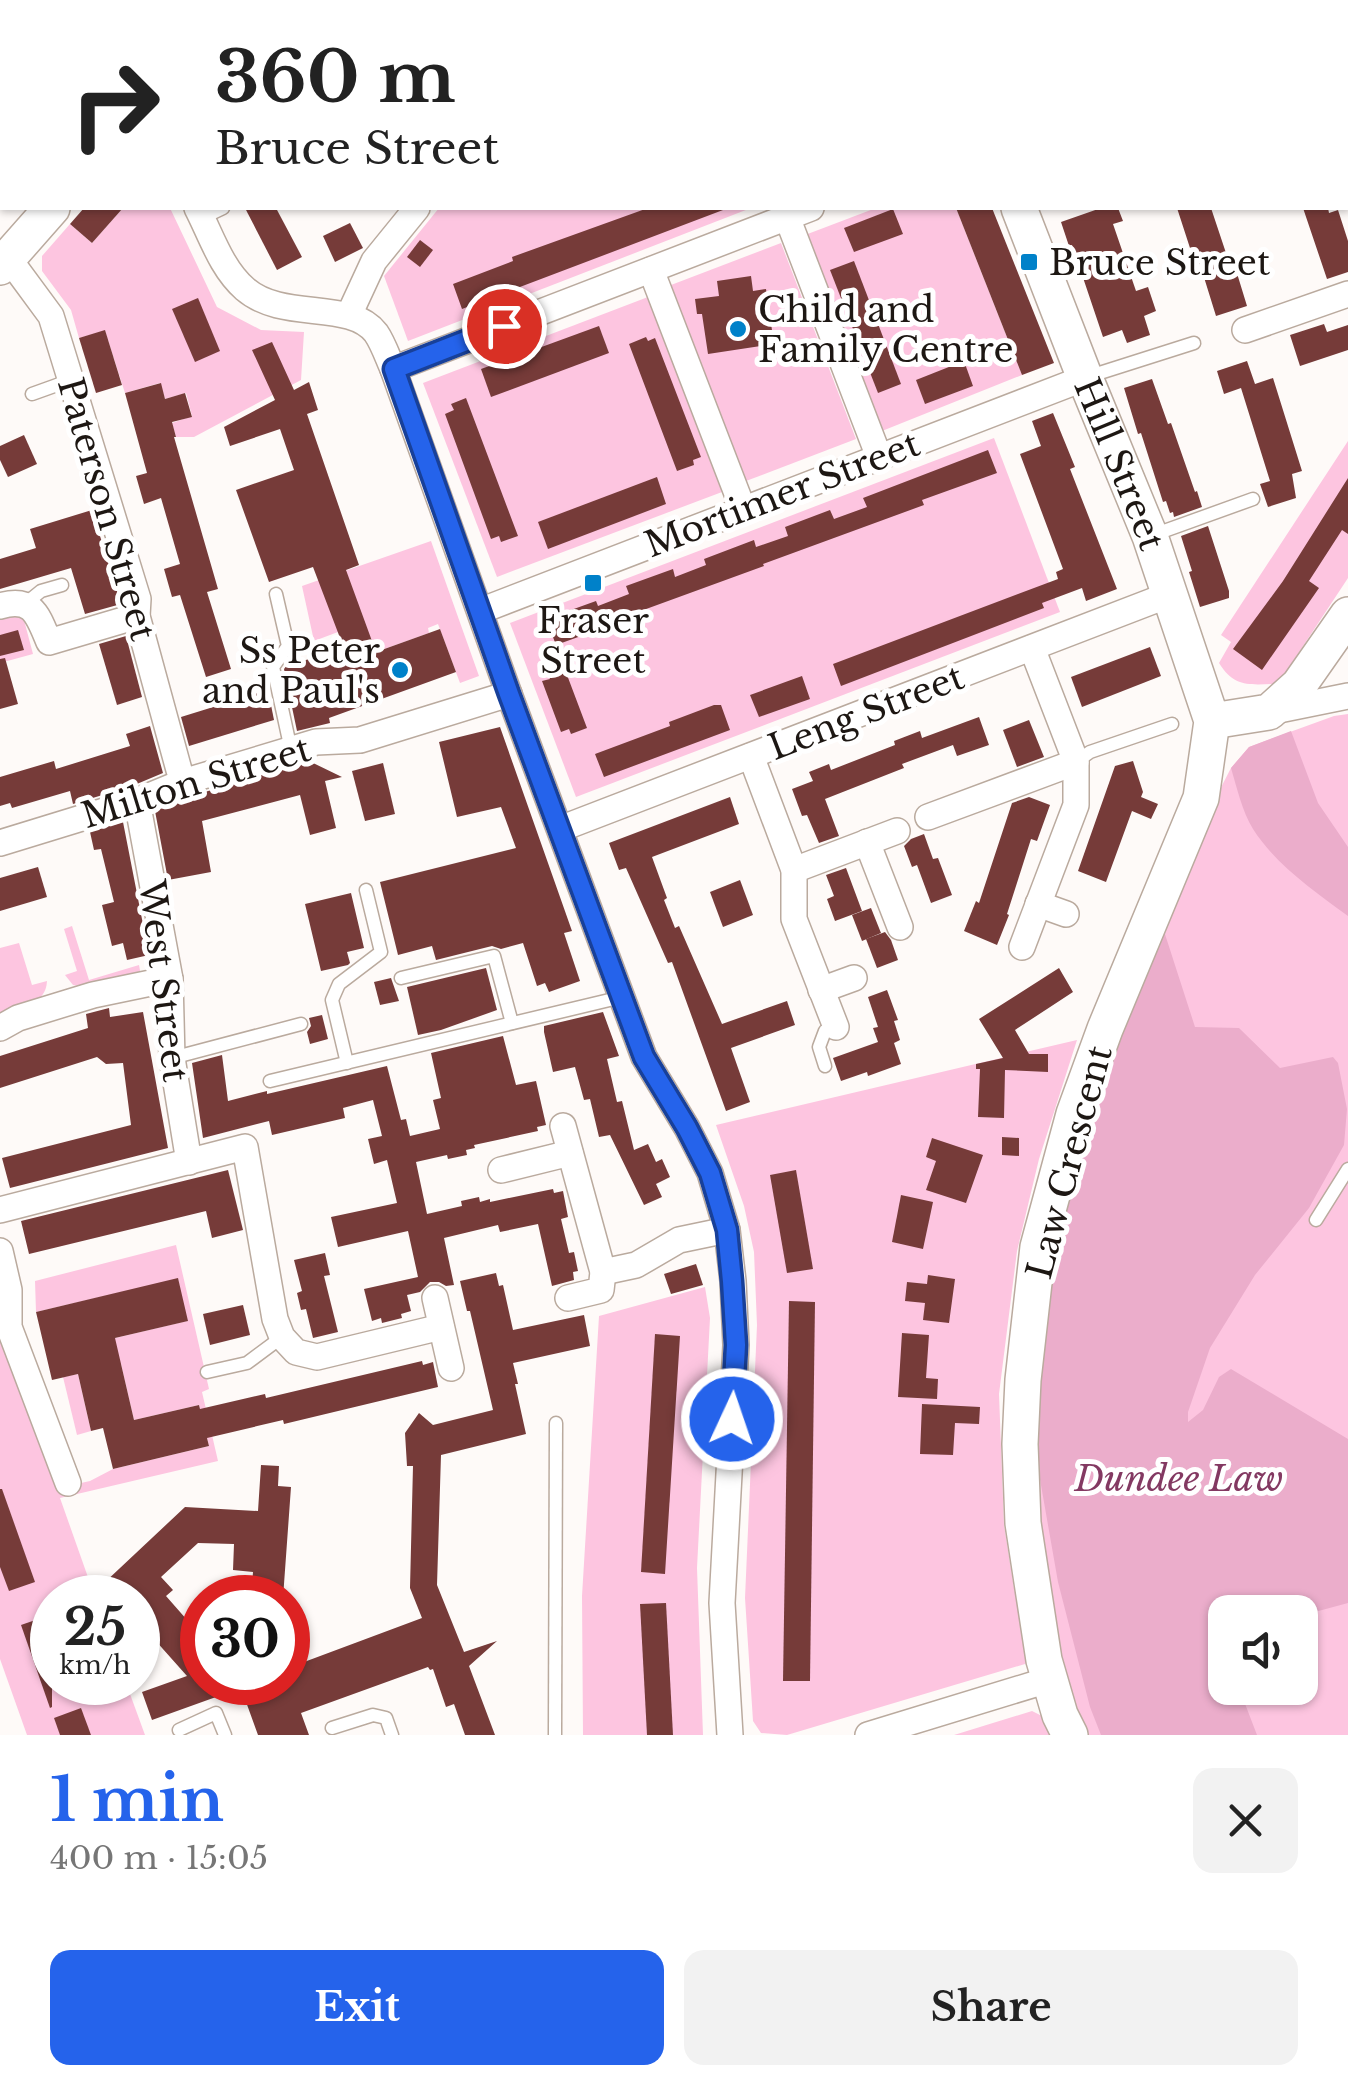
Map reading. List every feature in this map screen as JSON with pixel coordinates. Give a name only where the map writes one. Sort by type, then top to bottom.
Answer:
[{"type":"street","points":[[4,263],[50,210]]},
{"type":"street","points":[[350,315],[374,261],[415,210]]},
{"type":"street","points":[[394,369],[806,210]]},
{"type":"street","name":"Hill Street","points":[[1021,210],[1084,378],[1150,536],[1212,722]]},
{"type":"street","points":[[208,211],[225,266],[244,288],[264,302],[288,309],[350,315],[375,331],[394,369],[644,1057],[710,1173],[727,1230],[736,1345],[722,1603],[730,1735]]},
{"type":"street","points":[[787,217],[879,457]]},
{"type":"street","name":"Paterson Street","points":[[4,263],[51,316],[138,600],[137,616],[180,770]]},
{"type":"street","points":[[651,270],[743,510]]},
{"type":"street","points":[[1245,330],[1348,294]]},
{"type":"street","name":"Mortimer Street","points":[[480,611],[1084,378]]},
{"type":"street","name":"Leng Street","points":[[560,829],[1171,594]]},
{"type":"street","points":[[12,605],[38,616],[48,642],[137,616]]},
{"type":"street","points":[[1269,712],[1299,685],[1348,615]]},
{"type":"street","points":[[1022,948],[1076,806],[1076,762],[1032,648]]},
{"type":"street","name":"Milton Street","points":[[0,843],[316,742],[360,740],[509,694]]},
{"type":"street","points":[[1212,722],[1348,696]]},
{"type":"street","name":"Law Crescent","points":[[1070,1735],[1048,1680],[1023,1524],[1023,1380],[1038,1246],[1074,1114],[1104,1028],[1201,798],[1212,722]]},
{"type":"street","points":[[751,756],[794,870],[794,919],[836,1027]]},
{"type":"street","points":[[928,816],[1076,762]]},
{"type":"street","name":"West Street","points":[[137,801],[170,979],[172,1058],[188,1162]]},
{"type":"street","points":[[794,870],[897,830]]},
{"type":"street","points":[[868,842],[900,927]]},
{"type":"street","points":[[1038,904],[1066,914]]},
{"type":"street","points":[[822,990],[854,978]]},
{"type":"street","points":[[0,1028],[18,1018],[93,994],[170,979]]},
{"type":"street","points":[[563,1126],[604,1272],[601,1290],[568,1298]]},
{"type":"street","points":[[0,1210],[245,1148],[274,1319],[282,1337],[296,1352],[317,1356],[441,1326]]},
{"type":"street","points":[[501,1170],[570,1153]]},
{"type":"street","points":[[604,1272],[636,1265],[678,1240],[727,1230]]},
{"type":"street","points":[[0,1251],[9,1290],[9,1328],[68,1484]]},
{"type":"street","points":[[434,1298],[451,1368]]},
{"type":"street","points":[[868,1735],[924,1727],[1048,1680]]},
{"type":"lane","points":[[1084,378],[1194,343]]},
{"type":"lane","points":[[32,394],[72,380]]},
{"type":"lane","points":[[1150,536],[1253,498]]},
{"type":"lane","points":[[12,605],[62,585]]},
{"type":"lane","points":[[276,594],[288,646],[272,667],[291,750]]},
{"type":"lane","points":[[1076,762],[1090,752],[1172,724]]},
{"type":"lane","points":[[348,1063],[332,1000],[338,984],[381,952],[366,890]]},
{"type":"lane","points":[[401,978],[494,956],[512,1023]]},
{"type":"lane","points":[[270,1081],[622,997]]},
{"type":"lane","points":[[172,1058],[301,1024]]},
{"type":"lane","points":[[825,1066],[818,1047],[825,1030],[836,1027]]},
{"type":"lane","points":[[1316,1220],[1348,1169]]},
{"type":"lane","points":[[207,1372],[247,1363],[282,1337]]},
{"type":"lane","points":[[555,1735],[556,1423]]},
{"type":"lane","points":[[179,1730],[216,1713],[225,1735]]},
{"type":"lane","points":[[332,1728],[373,1714],[386,1718],[392,1735]]},
{"type":"green space","points":[[121,210],[171,210],[217,307],[261,330],[304,332],[301,380],[194,437],[176,437],[172,423],[192,416],[186,393],[165,399],[160,383],[125,393],[105,331],[79,338],[71,310],[42,271],[42,256],[70,224],[92,243]]},
{"type":"green space","points":[[437,210],[746,210],[408,341],[384,276]]},
{"type":"green space","points":[[871,210],[957,210],[1022,375],[882,431],[805,235]]},
{"type":"green space","points":[[781,243],[856,439],[746,481],[671,285]]},
{"type":"green space","points":[[648,297],[722,492],[497,577],[423,383]]},
{"type":"green space","points":[[994,438],[1060,612],[576,797],[510,623]]},
{"type":"green space","points":[[1348,441],[1348,578],[1278,684],[1238,681],[1219,663],[1231,642],[1221,635]]},
{"type":"green space","points":[[431,541],[479,676],[460,683],[438,624],[428,628],[429,633],[376,652],[338,632],[314,641],[302,586]]},
{"type":"green space","points":[[13,615],[24,620],[33,654],[0,663],[0,619]]},
{"type":"green space","name":"Dundee Law","points":[[1348,714],[1348,1735],[1088,1735],[1069,1695],[1052,1632],[1040,1537],[1038,1468],[1078,1154],[1214,801],[1231,768],[1249,747]]},
{"type":"green space","points":[[1291,731],[1318,803],[1348,847],[1348,916],[1296,877],[1273,854],[1253,829],[1240,799],[1231,768],[1249,747]]},
{"type":"green space","points":[[72,926],[89,980],[139,965],[141,976],[84,987],[73,985],[65,975],[77,971],[64,929]]},
{"type":"green space","name":"Dundee Law","points":[[1163,928],[1195,1027],[1239,1028],[1280,1068],[1333,1057],[1338,1063],[1347,1109],[1344,1145],[1309,1208],[1255,1275],[1210,1348],[1188,1412],[1188,1422],[1203,1410],[1219,1377],[1231,1369],[1348,1439],[1348,1603],[1318,1611],[1318,1595],[1208,1595],[1208,1705],[1246,1705],[1257,1735],[1101,1735],[1090,1707],[1058,1582],[1038,1468],[1037,1384],[1056,1246],[1099,1078]]},
{"type":"green space","points":[[19,943],[32,985],[47,981],[45,989],[30,1006],[0,1019],[0,948]]},
{"type":"green space","points":[[1077,1040],[1039,1159],[1017,1251],[999,1394],[1004,1525],[1030,1660],[787,1735],[761,1733],[753,1721],[745,1598],[757,1325],[754,1252],[744,1206],[716,1125]]},
{"type":"green space","points":[[176,1245],[209,1389],[202,1392],[218,1461],[60,1498],[87,1575],[30,1575],[30,1705],[134,1705],[145,1735],[27,1735],[0,1659],[0,1296],[63,1487],[90,1481],[113,1469],[209,1446],[199,1405],[134,1420],[121,1364],[90,1344],[187,1321],[178,1279],[36,1312],[35,1281]]},
{"type":"green space","points":[[705,1287],[710,1318],[697,1568],[703,1735],[583,1735],[582,1596],[599,1316]]},
{"type":"green space","points":[[78,1374],[91,1431],[77,1435],[63,1377]]},
{"type":"green space","points":[[1032,1711],[1044,1717],[1051,1735],[954,1735]]},
{"type":"building","points":[[82,210],[121,210],[92,243],[70,224]]},
{"type":"building","points":[[246,210],[277,210],[302,257],[277,270]]},
{"type":"building","points":[[642,210],[723,210],[462,309],[453,284],[513,261],[512,257]]},
{"type":"building","points":[[893,210],[903,234],[854,252],[844,228]]},
{"type":"building","points":[[957,210],[993,210],[1054,363],[1022,375]]},
{"type":"building","points":[[1095,210],[1119,210],[1123,221],[1113,224],[1136,291],[1148,287],[1156,311],[1144,316],[1150,335],[1127,343],[1122,330],[1103,337],[1061,222]]},
{"type":"building","points":[[1178,210],[1212,210],[1247,306],[1216,316],[1198,258],[1190,248]]},
{"type":"building","points":[[1304,210],[1338,210],[1348,241],[1348,272],[1327,279]]},
{"type":"building","points":[[350,223],[363,248],[335,262],[323,236]]},
{"type":"building","points":[[420,240],[433,250],[420,267],[407,257]]},
{"type":"building","points":[[854,261],[901,384],[878,393],[830,270]]},
{"type":"building","name":"Child and Family Centre","points":[[751,276],[753,291],[766,289],[774,344],[708,354],[702,314],[697,314],[695,299],[719,296],[717,281]]},
{"type":"building","points":[[198,298],[220,351],[195,362],[172,309]]},
{"type":"building","points":[[1324,324],[1327,332],[1348,325],[1348,350],[1300,366],[1290,335]]},
{"type":"building","points":[[599,326],[609,353],[491,397],[481,369]]},
{"type":"building","points":[[105,330],[122,385],[96,393],[79,338]]},
{"type":"building","points":[[646,337],[648,341],[655,338],[701,457],[693,460],[694,465],[677,471],[629,344]]},
{"type":"building","points":[[272,342],[294,390],[309,382],[318,410],[307,414],[359,565],[346,570],[376,652],[440,629],[456,672],[329,718],[330,723],[297,731],[284,669],[288,664],[345,651],[313,567],[269,582],[236,490],[294,470],[280,429],[230,446],[224,427],[275,400],[252,350]]},
{"type":"building","points":[[964,361],[973,386],[925,404],[916,380]]},
{"type":"building","points":[[1247,361],[1255,384],[1273,378],[1302,471],[1292,474],[1296,498],[1268,507],[1260,484],[1270,481],[1241,388],[1224,394],[1217,371]]},
{"type":"building","points":[[1152,379],[1202,507],[1174,517],[1166,501],[1163,502],[1124,388]]},
{"type":"building","points":[[161,383],[165,399],[185,393],[192,417],[172,422],[174,437],[218,589],[207,592],[231,669],[206,677],[180,595],[172,597],[164,569],[180,564],[161,498],[144,504],[136,476],[147,473],[125,393]]},
{"type":"building","points":[[466,398],[518,536],[501,542],[499,536],[491,539],[445,414],[454,410],[451,404]]},
{"type":"building","points":[[1053,413],[1075,467],[1070,469],[1117,589],[1086,601],[1082,588],[1042,603],[1044,608],[841,686],[833,664],[1058,579],[1056,572],[1063,569],[1020,454],[1041,446],[1032,421]]},
{"type":"building","points":[[24,435],[37,464],[8,477],[0,460],[0,446]]},
{"type":"building","points":[[988,450],[997,473],[922,500],[924,505],[556,645],[546,619],[629,594],[626,586],[673,569],[675,577],[706,565],[704,559],[754,540],[756,547],[788,536],[785,527],[830,510],[834,519],[867,507],[863,498]]},
{"type":"building","points":[[657,477],[666,504],[548,549],[538,522]]},
{"type":"building","points":[[1348,478],[1348,534],[1342,530],[1309,581],[1319,588],[1262,670],[1233,649],[1283,581]]},
{"type":"building","points":[[92,510],[121,604],[85,614],[71,568],[0,589],[0,559],[36,548],[30,529]]},
{"type":"building","points":[[1208,526],[1229,598],[1200,607],[1181,536]]},
{"type":"building","points":[[18,630],[24,650],[0,656],[0,635]]},
{"type":"building","points":[[126,636],[142,697],[117,705],[99,644]]},
{"type":"building","points":[[1150,647],[1161,676],[1082,707],[1071,677]]},
{"type":"building","points":[[5,658],[18,704],[0,709],[0,659]]},
{"type":"building","points":[[564,667],[587,728],[571,734],[569,729],[561,732],[542,681]]},
{"type":"building","points":[[802,676],[810,699],[759,717],[750,695]]},
{"type":"building","points":[[268,690],[274,720],[189,746],[181,717]]},
{"type":"building","points":[[721,705],[730,730],[604,777],[595,754]]},
{"type":"building","points":[[979,717],[989,745],[957,756],[953,745],[825,799],[839,836],[819,843],[807,815],[802,816],[792,789],[813,781],[809,772],[829,764],[831,770],[920,731],[922,738]]},
{"type":"building","points":[[1029,720],[1044,757],[1017,767],[1003,730]]},
{"type":"building","points":[[150,726],[163,773],[73,804],[70,791],[12,808],[10,803],[0,806],[0,777],[54,761],[56,769],[130,746],[126,734]]},
{"type":"building","points":[[500,727],[572,931],[564,933],[580,981],[549,992],[545,983],[537,986],[523,943],[501,949],[492,946],[436,960],[432,946],[398,955],[380,882],[516,848],[501,807],[457,817],[439,742]]},
{"type":"building","points":[[309,761],[342,777],[325,781],[336,828],[310,835],[300,795],[202,821],[211,872],[168,880],[155,811],[188,797]]},
{"type":"building","points":[[1133,761],[1143,792],[1141,797],[1158,804],[1151,819],[1132,811],[1106,882],[1078,871],[1115,766]]},
{"type":"building","points":[[383,763],[395,814],[365,821],[352,771]]},
{"type":"building","points":[[730,797],[739,824],[652,857],[675,928],[679,926],[722,1024],[787,1001],[795,1025],[731,1048],[750,1102],[726,1111],[672,962],[668,963],[626,868],[619,870],[609,843]]},
{"type":"building","points":[[1029,797],[1050,805],[1037,841],[1031,839],[997,945],[964,931],[976,901],[979,903],[1012,803]]},
{"type":"building","points":[[123,822],[149,955],[127,960],[123,943],[112,946],[102,905],[114,902],[101,849],[94,850],[90,832]]},
{"type":"building","points":[[924,834],[952,895],[931,903],[917,865],[912,867],[904,846]]},
{"type":"building","points":[[38,867],[47,897],[0,911],[0,878]]},
{"type":"building","points":[[846,868],[862,911],[835,921],[827,899],[834,896],[826,875]]},
{"type":"building","points":[[740,880],[753,915],[723,927],[710,892]]},
{"type":"building","points":[[351,893],[364,948],[347,952],[348,965],[321,971],[305,904]]},
{"type":"building","points":[[871,908],[881,933],[862,941],[852,915]]},
{"type":"building","points":[[885,932],[898,960],[877,968],[866,939]]},
{"type":"building","points":[[486,968],[497,1010],[418,1035],[407,987]]},
{"type":"building","points":[[1059,968],[1073,992],[1015,1030],[1029,1054],[1048,1054],[1048,1072],[1005,1070],[1004,1118],[978,1117],[980,1069],[976,1069],[976,1064],[1003,1058],[979,1019]]},
{"type":"building","points":[[391,978],[399,1001],[380,1005],[374,982]]},
{"type":"building","points":[[887,990],[898,1020],[894,1021],[900,1040],[894,1043],[901,1064],[841,1081],[833,1058],[878,1042],[873,1028],[878,1027],[868,997]]},
{"type":"building","points":[[109,1008],[110,1017],[143,1012],[168,1148],[10,1188],[2,1158],[131,1125],[123,1063],[106,1064],[97,1057],[0,1088],[0,1056],[88,1028],[86,1014]]},
{"type":"building","points":[[603,1012],[619,1056],[607,1059],[634,1150],[648,1144],[656,1162],[662,1159],[670,1177],[656,1184],[662,1197],[644,1205],[610,1135],[599,1137],[590,1099],[584,1100],[575,1067],[553,1072],[544,1032],[544,1026]]},
{"type":"building","points":[[322,1015],[328,1039],[310,1044],[309,1018]]},
{"type":"building","points":[[503,1036],[516,1085],[536,1081],[546,1125],[537,1127],[538,1131],[474,1145],[475,1148],[466,1150],[467,1155],[416,1162],[427,1214],[462,1206],[461,1201],[479,1197],[480,1202],[490,1202],[553,1189],[554,1193],[563,1191],[568,1217],[561,1219],[569,1253],[574,1252],[578,1271],[573,1272],[574,1280],[552,1286],[538,1224],[500,1232],[498,1225],[444,1238],[454,1285],[430,1282],[420,1292],[407,1295],[411,1311],[401,1314],[402,1318],[372,1321],[364,1289],[418,1277],[408,1231],[338,1247],[331,1217],[397,1203],[387,1160],[374,1164],[368,1139],[382,1136],[373,1100],[343,1108],[345,1118],[272,1135],[269,1121],[203,1138],[192,1063],[222,1055],[228,1101],[387,1066],[401,1120],[406,1119],[410,1136],[440,1129],[433,1100],[441,1098],[431,1053]]},
{"type":"building","points":[[1002,1137],[1019,1138],[1019,1156],[1002,1155]]},
{"type":"building","points":[[932,1138],[983,1155],[966,1203],[926,1190],[936,1161],[926,1157]]},
{"type":"building","points":[[228,1170],[243,1230],[212,1238],[206,1211],[29,1254],[21,1221]]},
{"type":"building","points":[[796,1170],[813,1269],[787,1273],[770,1175]]},
{"type":"building","points":[[901,1195],[933,1202],[923,1249],[892,1242]]},
{"type":"building","points":[[325,1253],[330,1275],[324,1276],[338,1332],[313,1338],[306,1309],[301,1310],[297,1293],[302,1291],[294,1260]]},
{"type":"building","points":[[696,1264],[703,1285],[671,1294],[664,1274]]},
{"type":"building","points":[[496,1273],[499,1286],[503,1285],[513,1330],[584,1315],[590,1346],[513,1363],[526,1434],[441,1455],[437,1585],[464,1652],[497,1641],[469,1666],[495,1735],[465,1735],[454,1704],[446,1707],[433,1669],[428,1667],[301,1713],[309,1735],[258,1735],[247,1705],[310,1705],[310,1660],[422,1618],[410,1588],[413,1466],[407,1466],[405,1433],[419,1413],[433,1425],[493,1410],[460,1281]]},
{"type":"building","points":[[928,1275],[955,1279],[949,1323],[923,1320],[925,1303],[905,1301],[907,1282],[927,1284]]},
{"type":"building","points":[[178,1278],[188,1321],[115,1338],[134,1420],[265,1394],[266,1398],[422,1361],[423,1365],[433,1362],[438,1387],[207,1438],[209,1446],[113,1469],[103,1428],[91,1431],[78,1374],[52,1380],[36,1312]]},
{"type":"building","points":[[789,1301],[815,1302],[810,1681],[783,1681]]},
{"type":"building","points":[[243,1305],[250,1335],[210,1345],[203,1314]]},
{"type":"building","points":[[902,1333],[929,1335],[926,1378],[938,1379],[937,1399],[898,1397]]},
{"type":"building","points":[[655,1334],[680,1336],[665,1574],[641,1572]]},
{"type":"building","points":[[922,1404],[980,1407],[979,1424],[955,1423],[953,1455],[920,1454]]},
{"type":"building","points":[[261,1465],[279,1466],[278,1486],[291,1487],[285,1575],[253,1575],[233,1570],[234,1544],[198,1543],[161,1577],[173,1590],[166,1596],[180,1612],[180,1668],[160,1646],[160,1575],[113,1575],[185,1507],[258,1511]]},
{"type":"building","points":[[2,1489],[33,1575],[30,1584],[9,1591],[0,1567]]},
{"type":"building","points":[[666,1603],[673,1735],[647,1735],[640,1604]]},
{"type":"building","points":[[30,1622],[30,1651],[21,1625]]},
{"type":"building","points":[[180,1678],[180,1705],[194,1705],[152,1720],[147,1705],[160,1705],[160,1686]]},
{"type":"building","points":[[81,1708],[91,1735],[60,1735],[54,1718]]},
{"type":"place","name":"Bruce Street","points":[[1029,262]]},
{"type":"place","name":"Child and Family Centre","points":[[738,329]]},
{"type":"place","name":"Fraser Street","points":[[593,583]]},
{"type":"place","name":"Ss Peter and Paul's","points":[[400,670]]},
{"type":"route","points":[[504,326],[394,369],[644,1057],[710,1173],[727,1230],[732,1281],[736,1345],[732,1419]]}]
